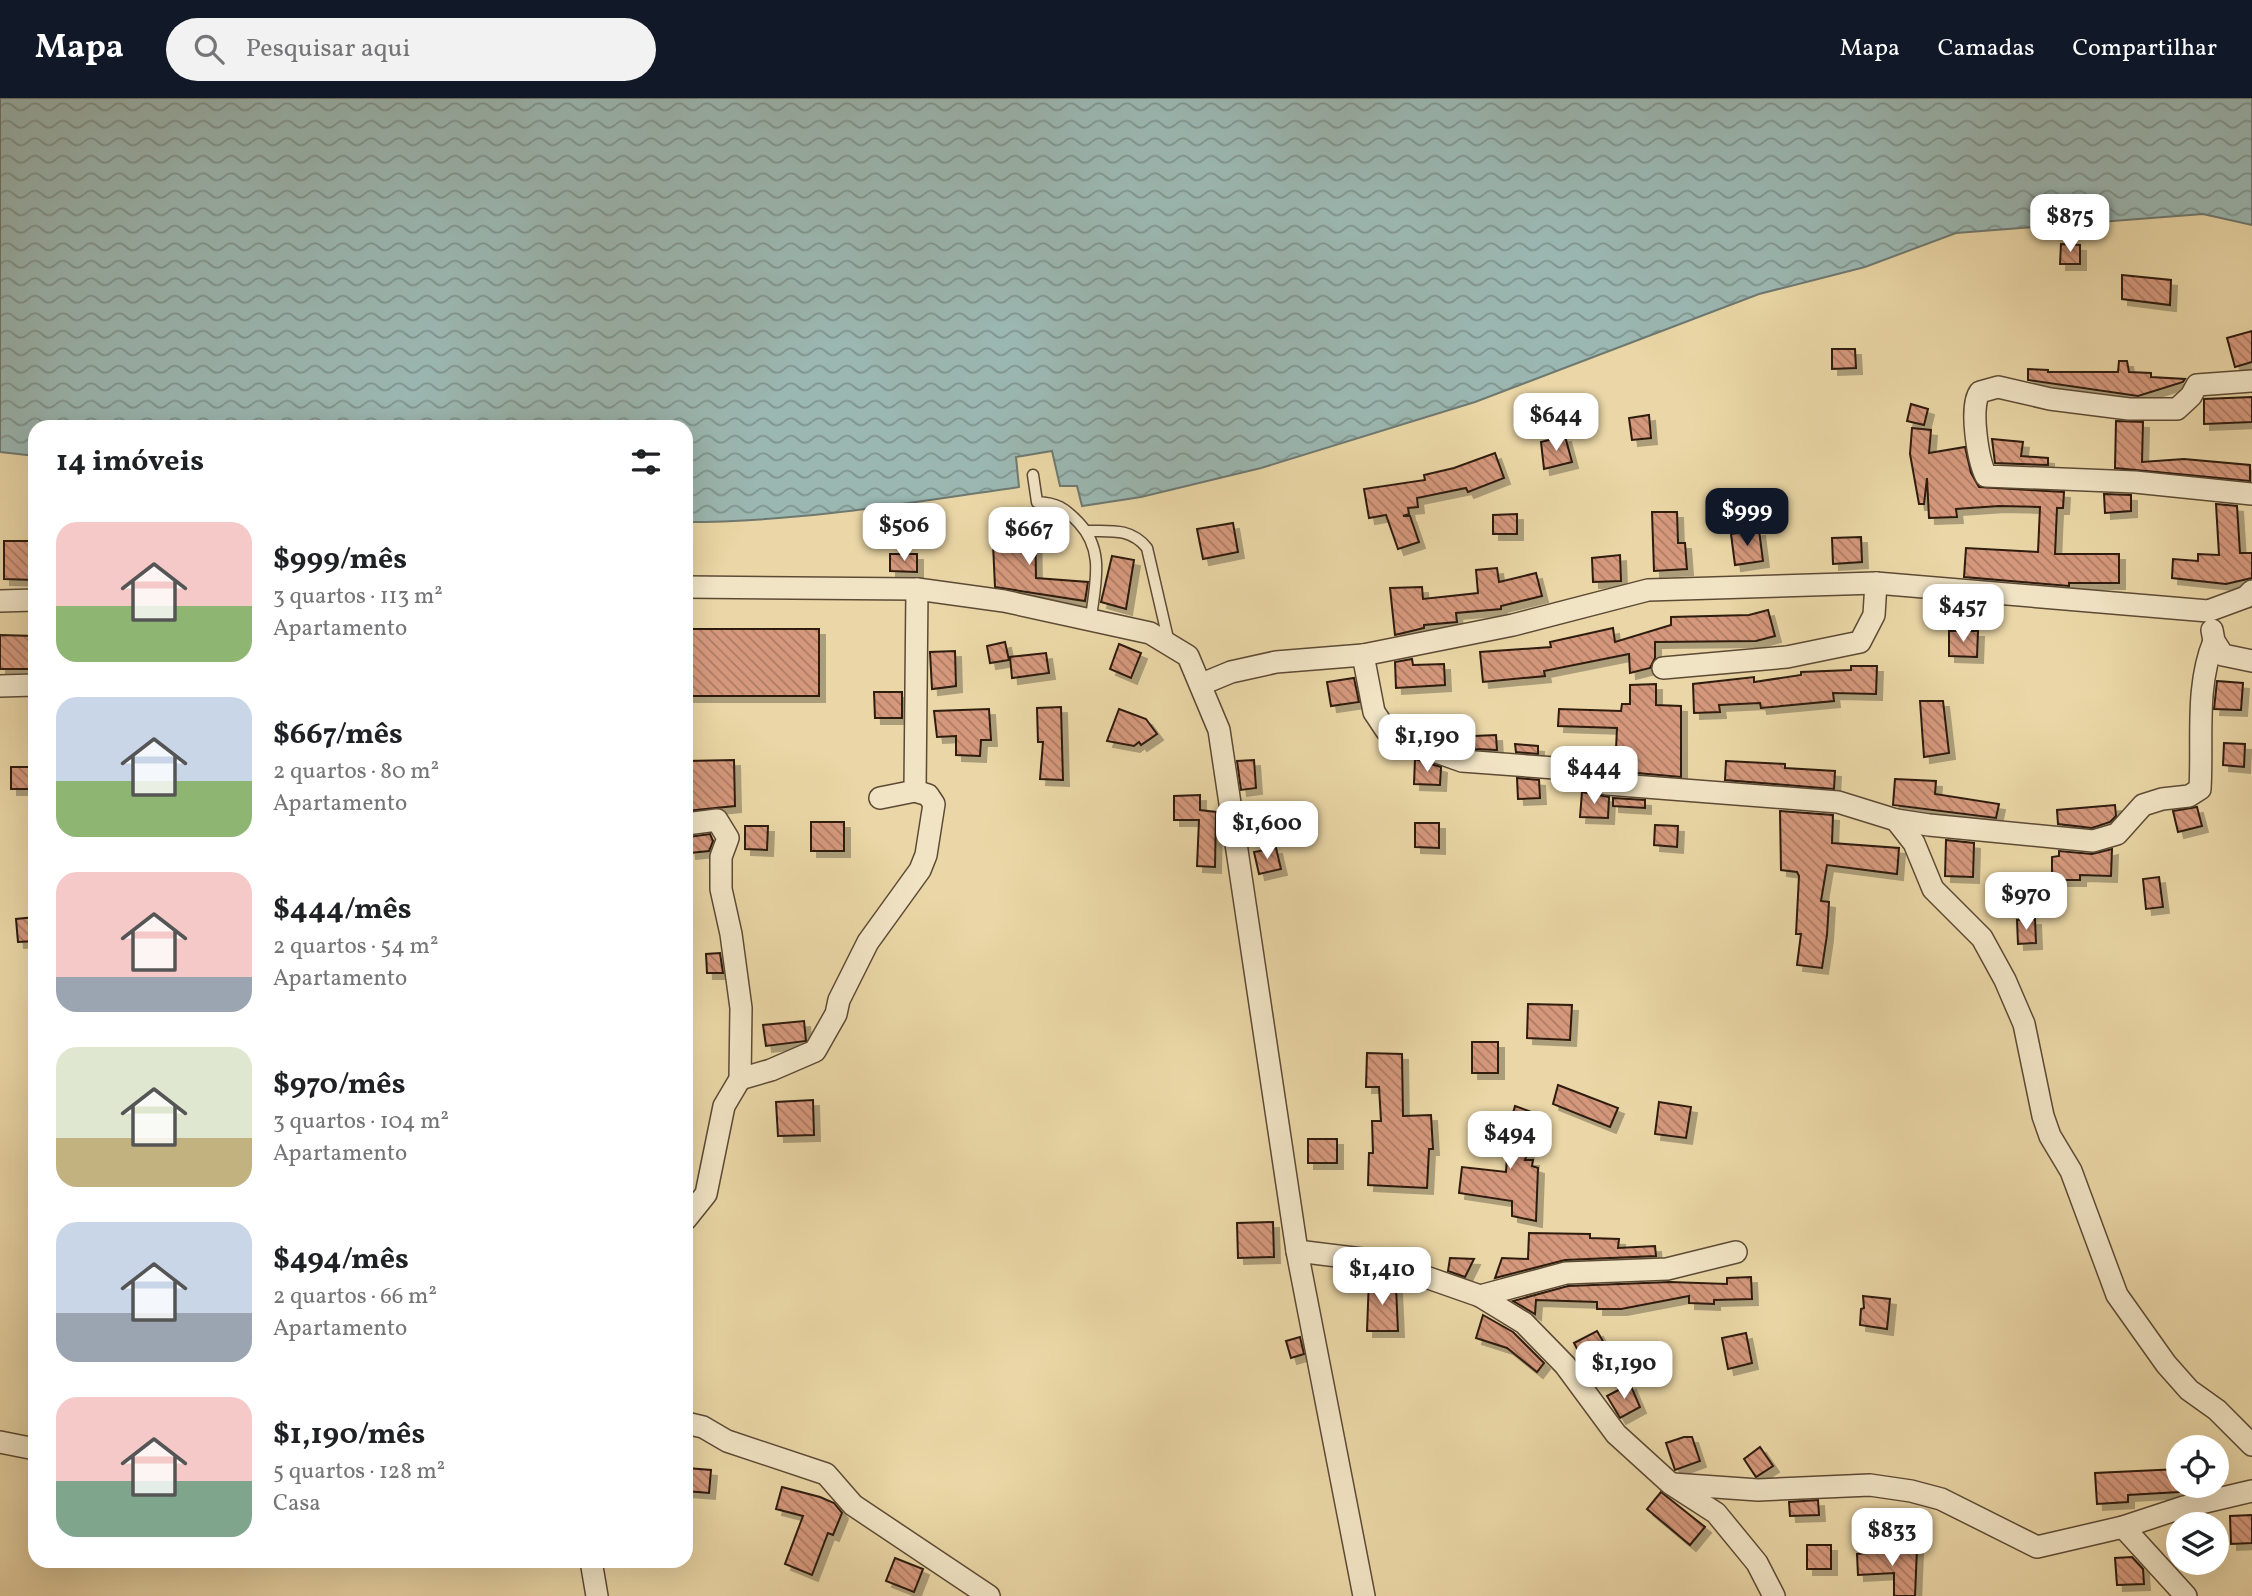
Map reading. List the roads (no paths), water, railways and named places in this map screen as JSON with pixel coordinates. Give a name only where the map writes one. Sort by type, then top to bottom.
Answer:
[{"type":"street","points":[[2252,381],[2197,385],[2191,396],[2177,409],[2129,409],[2050,399],[1998,387],[1980,392],[1975,400],[1978,448],[1986,476],[2135,482],[2252,494]]},
{"type":"street","points":[[1202,684],[1231,672],[1276,662],[1363,655],[1513,625],[1648,590],[1876,583],[2208,611],[2246,597],[2252,591]]},
{"type":"street","points":[[1663,668],[1787,657],[1860,642],[1874,615],[1876,583]]},
{"type":"street","points":[[693,587],[917,589],[1091,618],[1150,633],[1188,656],[1219,730],[1297,1251],[1364,1596]]},
{"type":"street","points":[[915,791],[917,589]]},
{"type":"street","points":[[0,601],[28,600]]},
{"type":"street","points":[[2208,611],[2214,641],[2223,655],[2252,661]]},
{"type":"street","points":[[1363,655],[1374,712],[1386,730],[1462,761],[1555,768],[1608,784],[1838,802],[1896,820],[2023,833],[2059,840],[2093,841],[2117,834],[2143,804],[2196,794],[2200,789],[2207,660],[2214,641]]},
{"type":"street","points":[[0,686],[28,685]]},
{"type":"street","points":[[740,1079],[771,1070],[815,1051],[836,1014],[839,1000],[868,942],[920,870],[926,855],[934,804],[928,795],[915,791],[880,798]]},
{"type":"street","points":[[693,823],[717,820],[728,838],[721,857],[721,889],[740,997],[740,1079],[724,1106],[706,1194],[693,1210]]},
{"type":"street","points":[[1896,820],[1914,843],[1933,889],[1982,938],[2005,980],[2024,1024],[2043,1116],[2076,1183],[2117,1295],[2166,1364],[2189,1390],[2217,1409],[2252,1445]]},
{"type":"street","points":[[1297,1251],[1362,1259],[1480,1296],[1524,1323],[1565,1365],[1616,1434],[1671,1484],[1716,1513],[1757,1563],[1774,1596]]},
{"type":"street","points":[[1480,1296],[1566,1273],[1667,1269],[1736,1252]]},
{"type":"street","points":[[693,1425],[703,1427],[727,1441],[826,1474],[863,1513],[989,1596]]},
{"type":"street","points":[[0,1442],[28,1448]]},
{"type":"street","points":[[1671,1484],[1759,1489],[1870,1485],[1911,1491],[1941,1499],[2037,1547],[2123,1527],[2183,1507],[2252,1491]]},
{"type":"street","points":[[2123,1527],[2186,1596]]},
{"type":"street","points":[[592,1568],[597,1596]]},
{"type":"lane","points":[[1033,475],[1037,502],[1049,502],[1065,507],[1087,531],[1096,548],[1098,564],[1091,618]]},
{"type":"lane","points":[[1087,531],[1122,531],[1139,538],[1147,548],[1169,643]]},
{"type":"water","points":[[0,98],[2252,98],[2252,225],[2203,214],[1956,233],[1865,267],[1759,294],[1475,402],[1261,468],[1141,497],[1082,506],[1077,486],[1060,486],[1052,451],[1016,457],[1019,487],[812,515],[693,522],[693,420],[28,420],[28,455],[0,452]]}]
